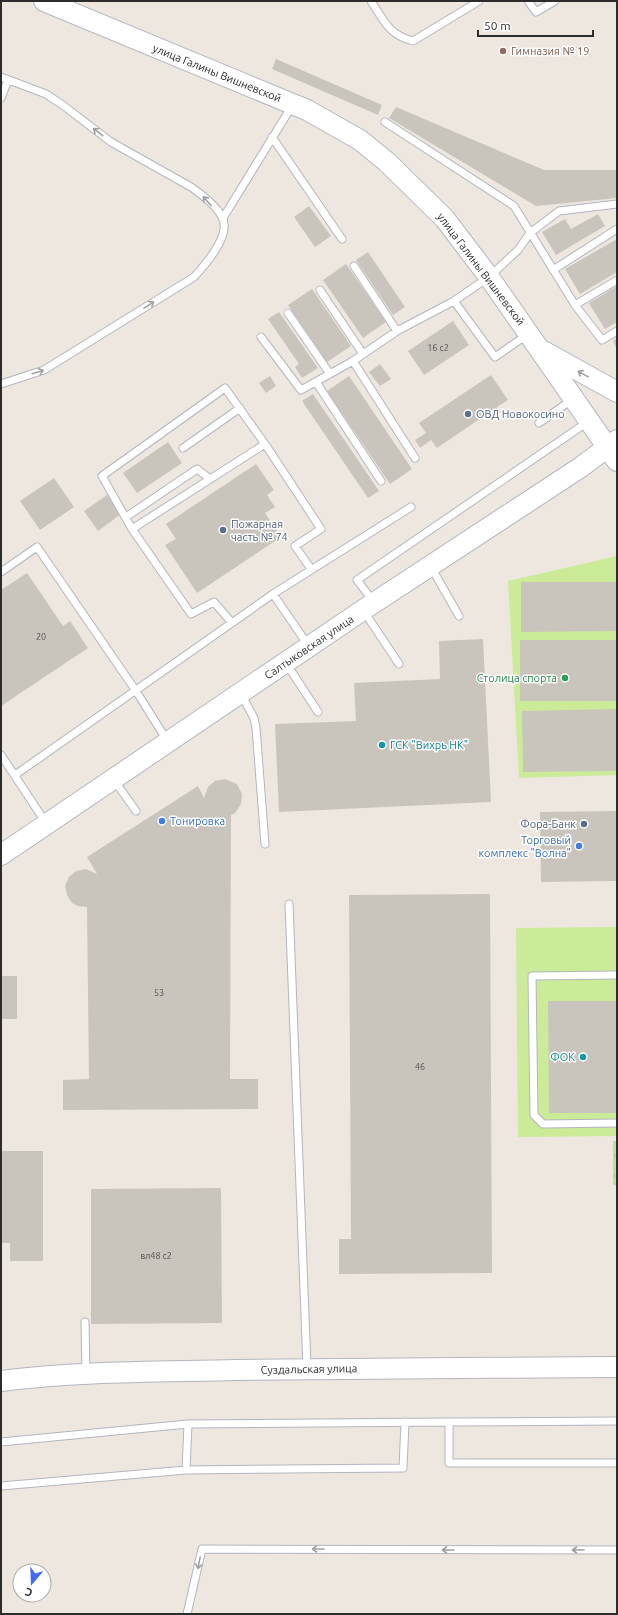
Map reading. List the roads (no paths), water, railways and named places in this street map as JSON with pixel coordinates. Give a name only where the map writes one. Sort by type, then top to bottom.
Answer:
[{"type":"street","name":"улица Галины Вишневской","points":[[44,1],[293,104],[360,140],[387,162],[445,219],[534,341],[589,421],[614,449]]},
{"type":"street","points":[[534,341],[617,392]]},
{"type":"street","name":"Салтыковская улица","points":[[1,855],[368,607],[581,467],[614,449]]},
{"type":"street","name":"Суздальская улица","points":[[1,1381],[86,1373],[307,1369],[617,1367]]},
{"type":"lane","points":[[371,1],[387,26],[400,38],[413,41],[479,1]]},
{"type":"lane","points":[[528,1],[536,12],[555,1]]},
{"type":"lane","points":[[1,98],[4,78],[46,94],[111,142],[191,187],[202,195],[223,218]]},
{"type":"lane","points":[[1,384],[44,370],[63,360],[194,277],[208,261],[217,247],[224,229],[223,218],[293,104]]},
{"type":"lane","points":[[385,122],[514,206],[553,270],[576,305],[602,340],[617,331]]},
{"type":"lane","points":[[272,137],[342,239]]},
{"type":"lane","points":[[261,337],[301,390],[353,361],[397,331],[454,301],[489,278],[518,250],[530,233],[559,211],[617,204]]},
{"type":"lane","points":[[553,270],[617,229]]},
{"type":"lane","points":[[354,266],[397,331]]},
{"type":"lane","points":[[576,305],[617,280]]},
{"type":"lane","points":[[320,290],[363,354]]},
{"type":"lane","points":[[454,301],[495,357],[534,341]]},
{"type":"lane","points":[[288,313],[330,374]]},
{"type":"lane","points":[[353,361],[416,458]]},
{"type":"lane","points":[[316,382],[381,481]]},
{"type":"lane","points":[[232,624],[214,602],[191,614],[132,529],[102,476],[225,388],[265,444],[321,529],[295,546],[311,570]]},
{"type":"lane","points":[[539,423],[574,398]]},
{"type":"lane","points":[[183,448],[240,408]]},
{"type":"lane","points":[[399,664],[368,607],[357,580],[589,421]]},
{"type":"lane","points":[[132,529],[265,444]]},
{"type":"lane","points":[[126,517],[197,469],[210,479]]},
{"type":"lane","points":[[16,775],[273,594],[411,507]]},
{"type":"lane","points":[[1,572],[37,547],[136,690],[168,743]]},
{"type":"lane","points":[[431,566],[459,616]]},
{"type":"lane","points":[[273,594],[309,647]]},
{"type":"lane","points":[[285,663],[318,712]]},
{"type":"lane","points":[[241,694],[254,718],[256,728],[265,844]]},
{"type":"lane","points":[[1,755],[16,775],[47,825]]},
{"type":"lane","points":[[114,780],[136,812]]},
{"type":"lane","points":[[289,904],[307,1369]]},
{"type":"lane","points":[[617,975],[532,976],[534,1115],[543,1124],[617,1123]]},
{"type":"lane","points":[[85,1322],[86,1373]]},
{"type":"lane","points":[[1,1442],[188,1424],[617,1421]]},
{"type":"lane","points":[[1,1486],[186,1470],[403,1468],[405,1422]]},
{"type":"lane","points":[[449,1422],[449,1463],[617,1463]]},
{"type":"lane","points":[[186,1470],[188,1424]]},
{"type":"lane","points":[[187,1614],[202,1549],[617,1550]]},
{"type":"place","name":"Гимназия № 19","points":[[503,51]]},
{"type":"place","name":"ОВД Новокосино","points":[[468,414]]},
{"type":"place","name":"Пожарная часть № 74","points":[[223,530]]},
{"type":"place","name":"Столица спорта","points":[[565,678]]},
{"type":"place","name":"ГСК \"Вихрь НК\"","points":[[382,745]]},
{"type":"place","name":"Тонировка","points":[[162,821]]},
{"type":"place","name":"Фора-Банк","points":[[584,824]]},
{"type":"place","name":"Торговый комплекс \"Волна\"","points":[[579,846]]},
{"type":"place","name":"ФОК","points":[[583,1057]]}]
